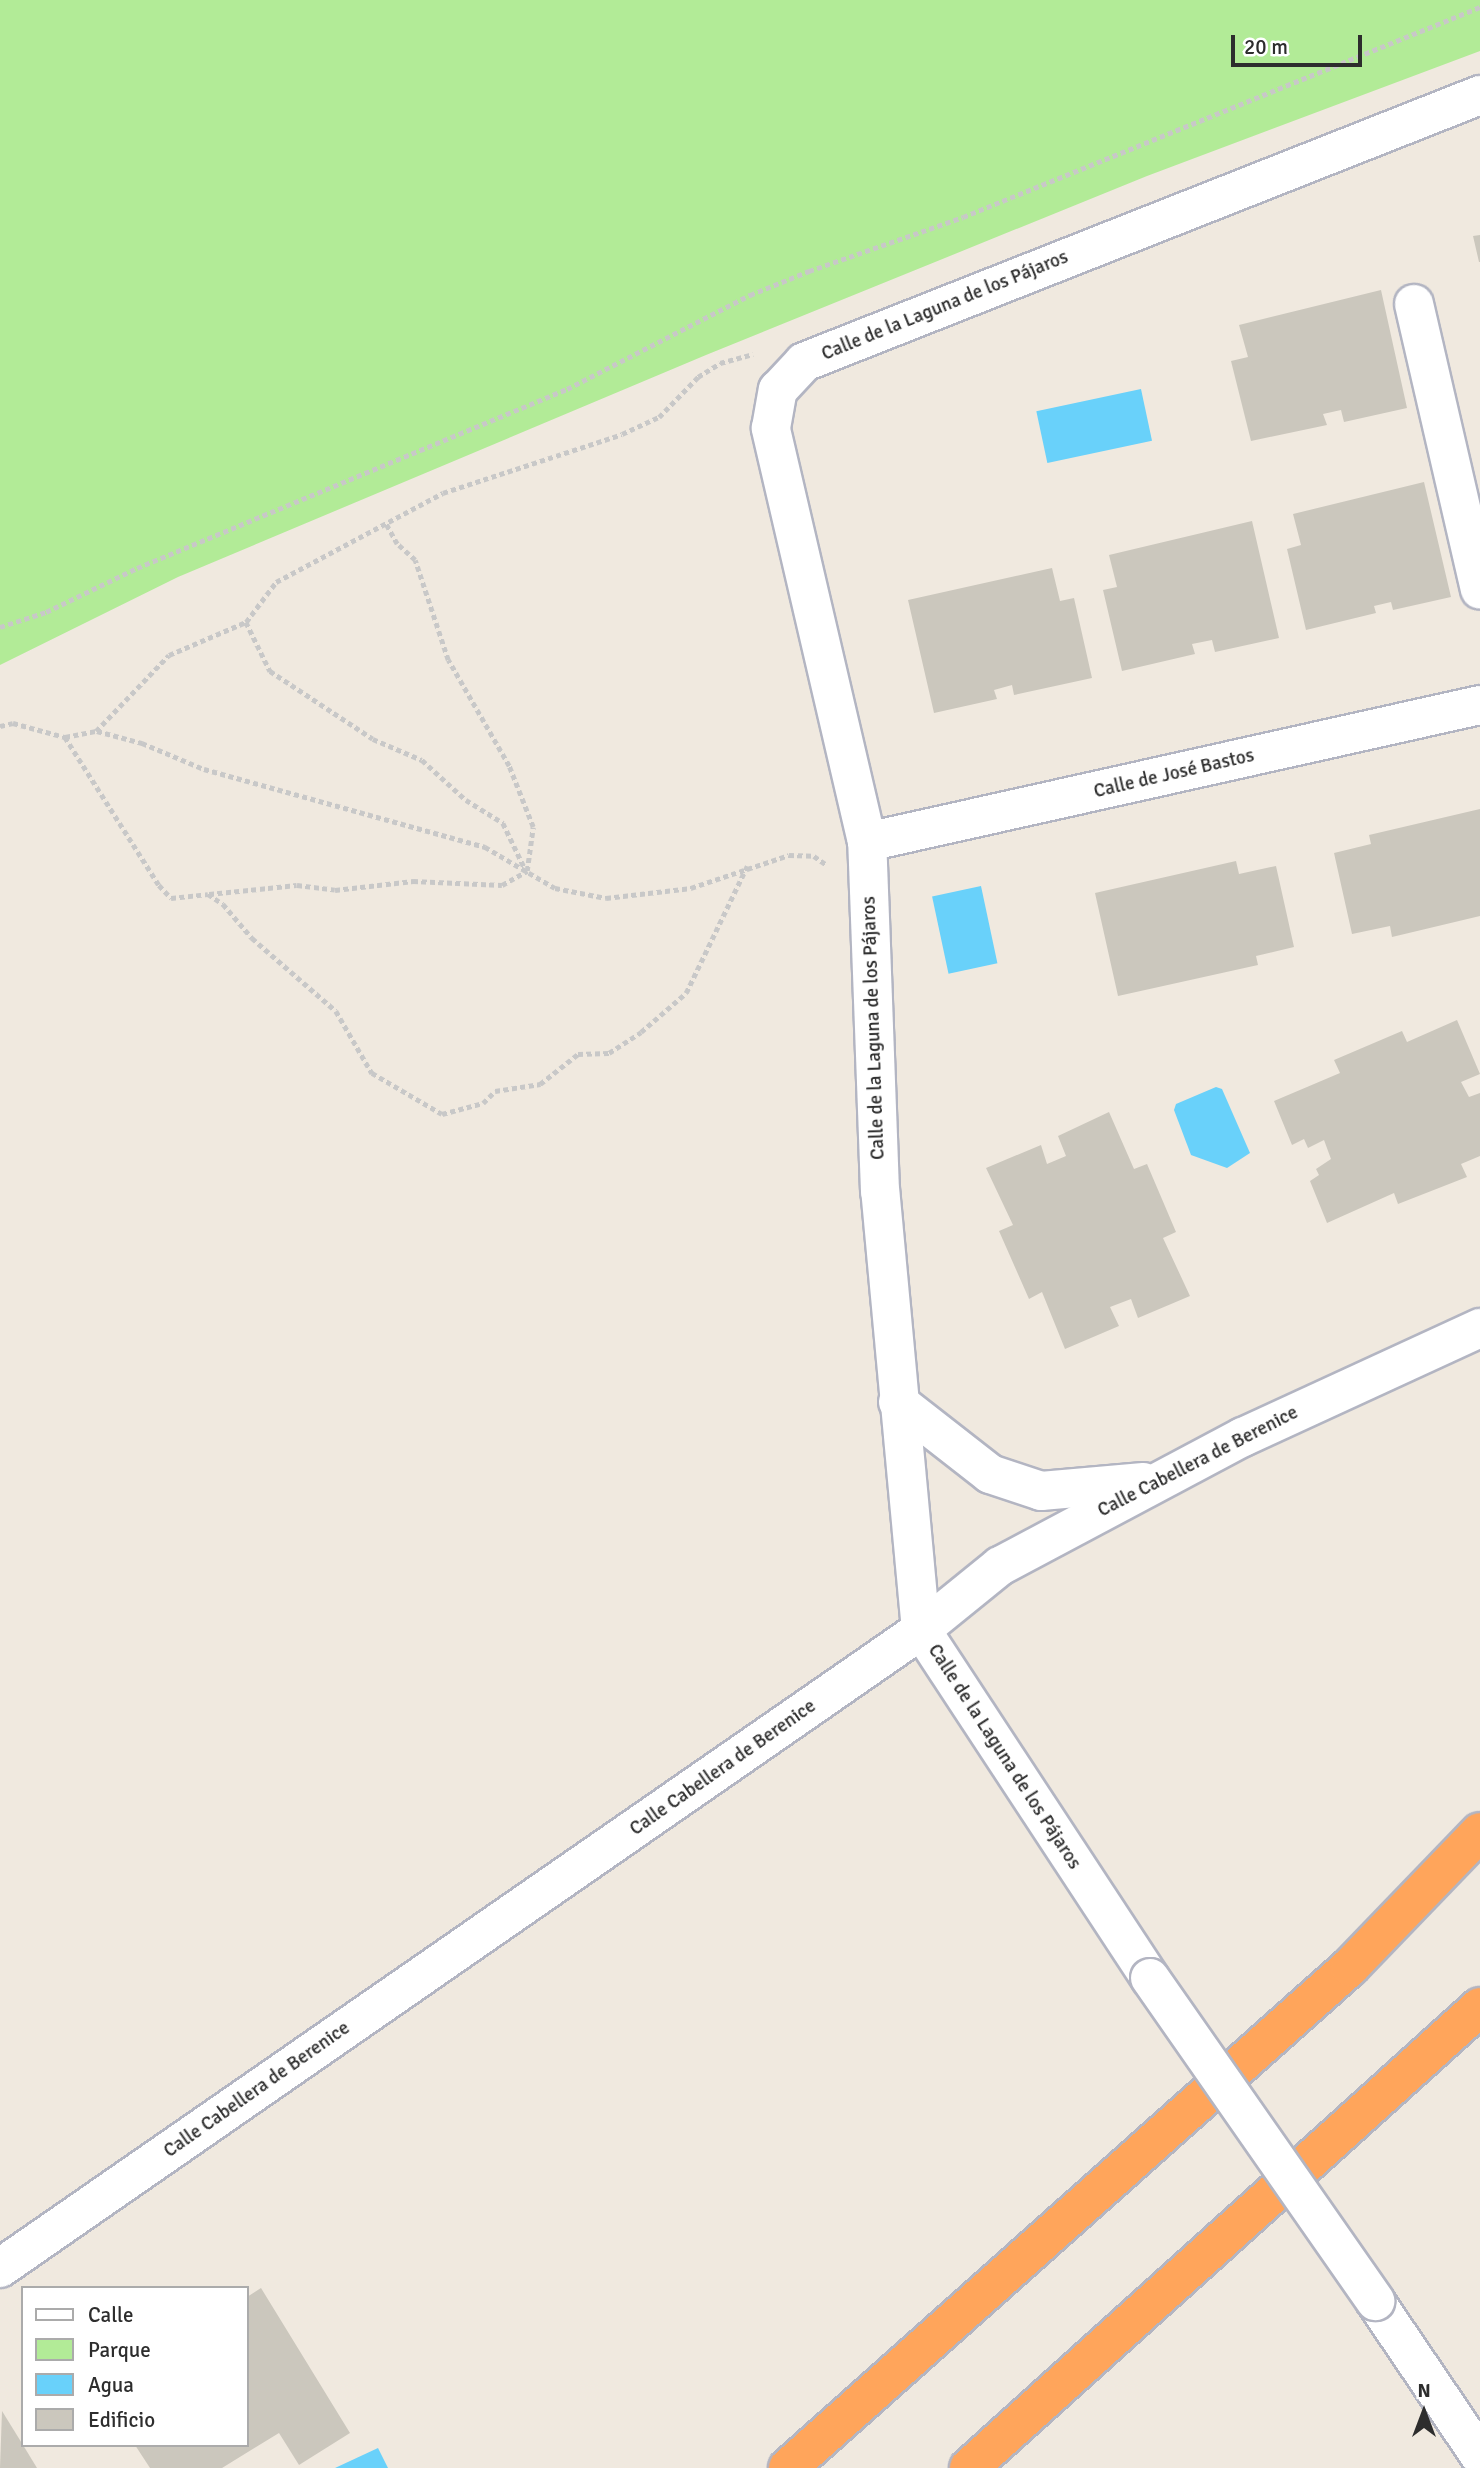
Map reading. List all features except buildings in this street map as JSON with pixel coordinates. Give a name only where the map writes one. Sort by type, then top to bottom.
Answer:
[{"type":"highway","points":[[788,2468],[1350,1967],[1480,1832]]},
{"type":"highway","points":[[969,2468],[1480,2007]]},
{"type":"street","name":"Calle de la Laguna de los Pájaros","points":[[1480,95],[804,362],[778,390],[771,428],[867,842],[880,1191],[921,1630],[1150,1978],[1480,2456]]},
{"type":"street","points":[[1414,304],[1480,589]]},
{"type":"street","name":"Calle de José Bastos","points":[[867,842],[1480,705]]},
{"type":"street","name":"Calle Cabellera de Berenice","points":[[0,2268],[921,1630],[1000,1566],[1243,1437],[1480,1328]]},
{"type":"street","points":[[898,1402],[990,1474],[1041,1491],[1160,1480]]},
{"type":"path","points":[[0,627],[47,612],[137,568],[567,389],[761,290],[963,217],[1480,7]]},
{"type":"path","points":[[96,731],[169,655],[246,622],[276,582],[443,492],[622,434],[659,417],[698,377],[720,363],[783,352],[804,362]]},
{"type":"path","points":[[386,524],[397,544],[415,560],[448,660],[509,766],[533,827],[527,872]]},
{"type":"path","points":[[246,622],[270,671],[373,738],[422,761],[466,800],[503,823],[527,872]]},
{"type":"path","points":[[0,726],[13,723],[65,737],[96,731],[142,743],[204,769],[485,847],[555,888],[606,898],[691,888],[747,866],[789,855],[814,856],[869,892]]},
{"type":"path","points":[[65,737],[159,885],[171,898],[297,885],[335,890],[413,881],[502,885],[527,872]]},
{"type":"path","points":[[208,894],[337,1011],[372,1073],[442,1114],[483,1103],[495,1091],[540,1084],[578,1054],[609,1053],[642,1032],[686,993],[747,866]]},
{"type":"green space","points":[[0,0],[1480,0],[1480,51],[1147,176],[706,355],[178,577],[0,665]]},
{"type":"water","points":[[1141,389],[1152,441],[1047,463],[1036,411]]},
{"type":"water","points":[[981,886],[997,963],[949,974],[932,896]]},
{"type":"water","points":[[1216,1087],[1222,1089],[1250,1153],[1227,1168],[1191,1155],[1174,1110],[1176,1104]]},
{"type":"water","points":[[378,2448],[388,2468],[335,2468]]}]
